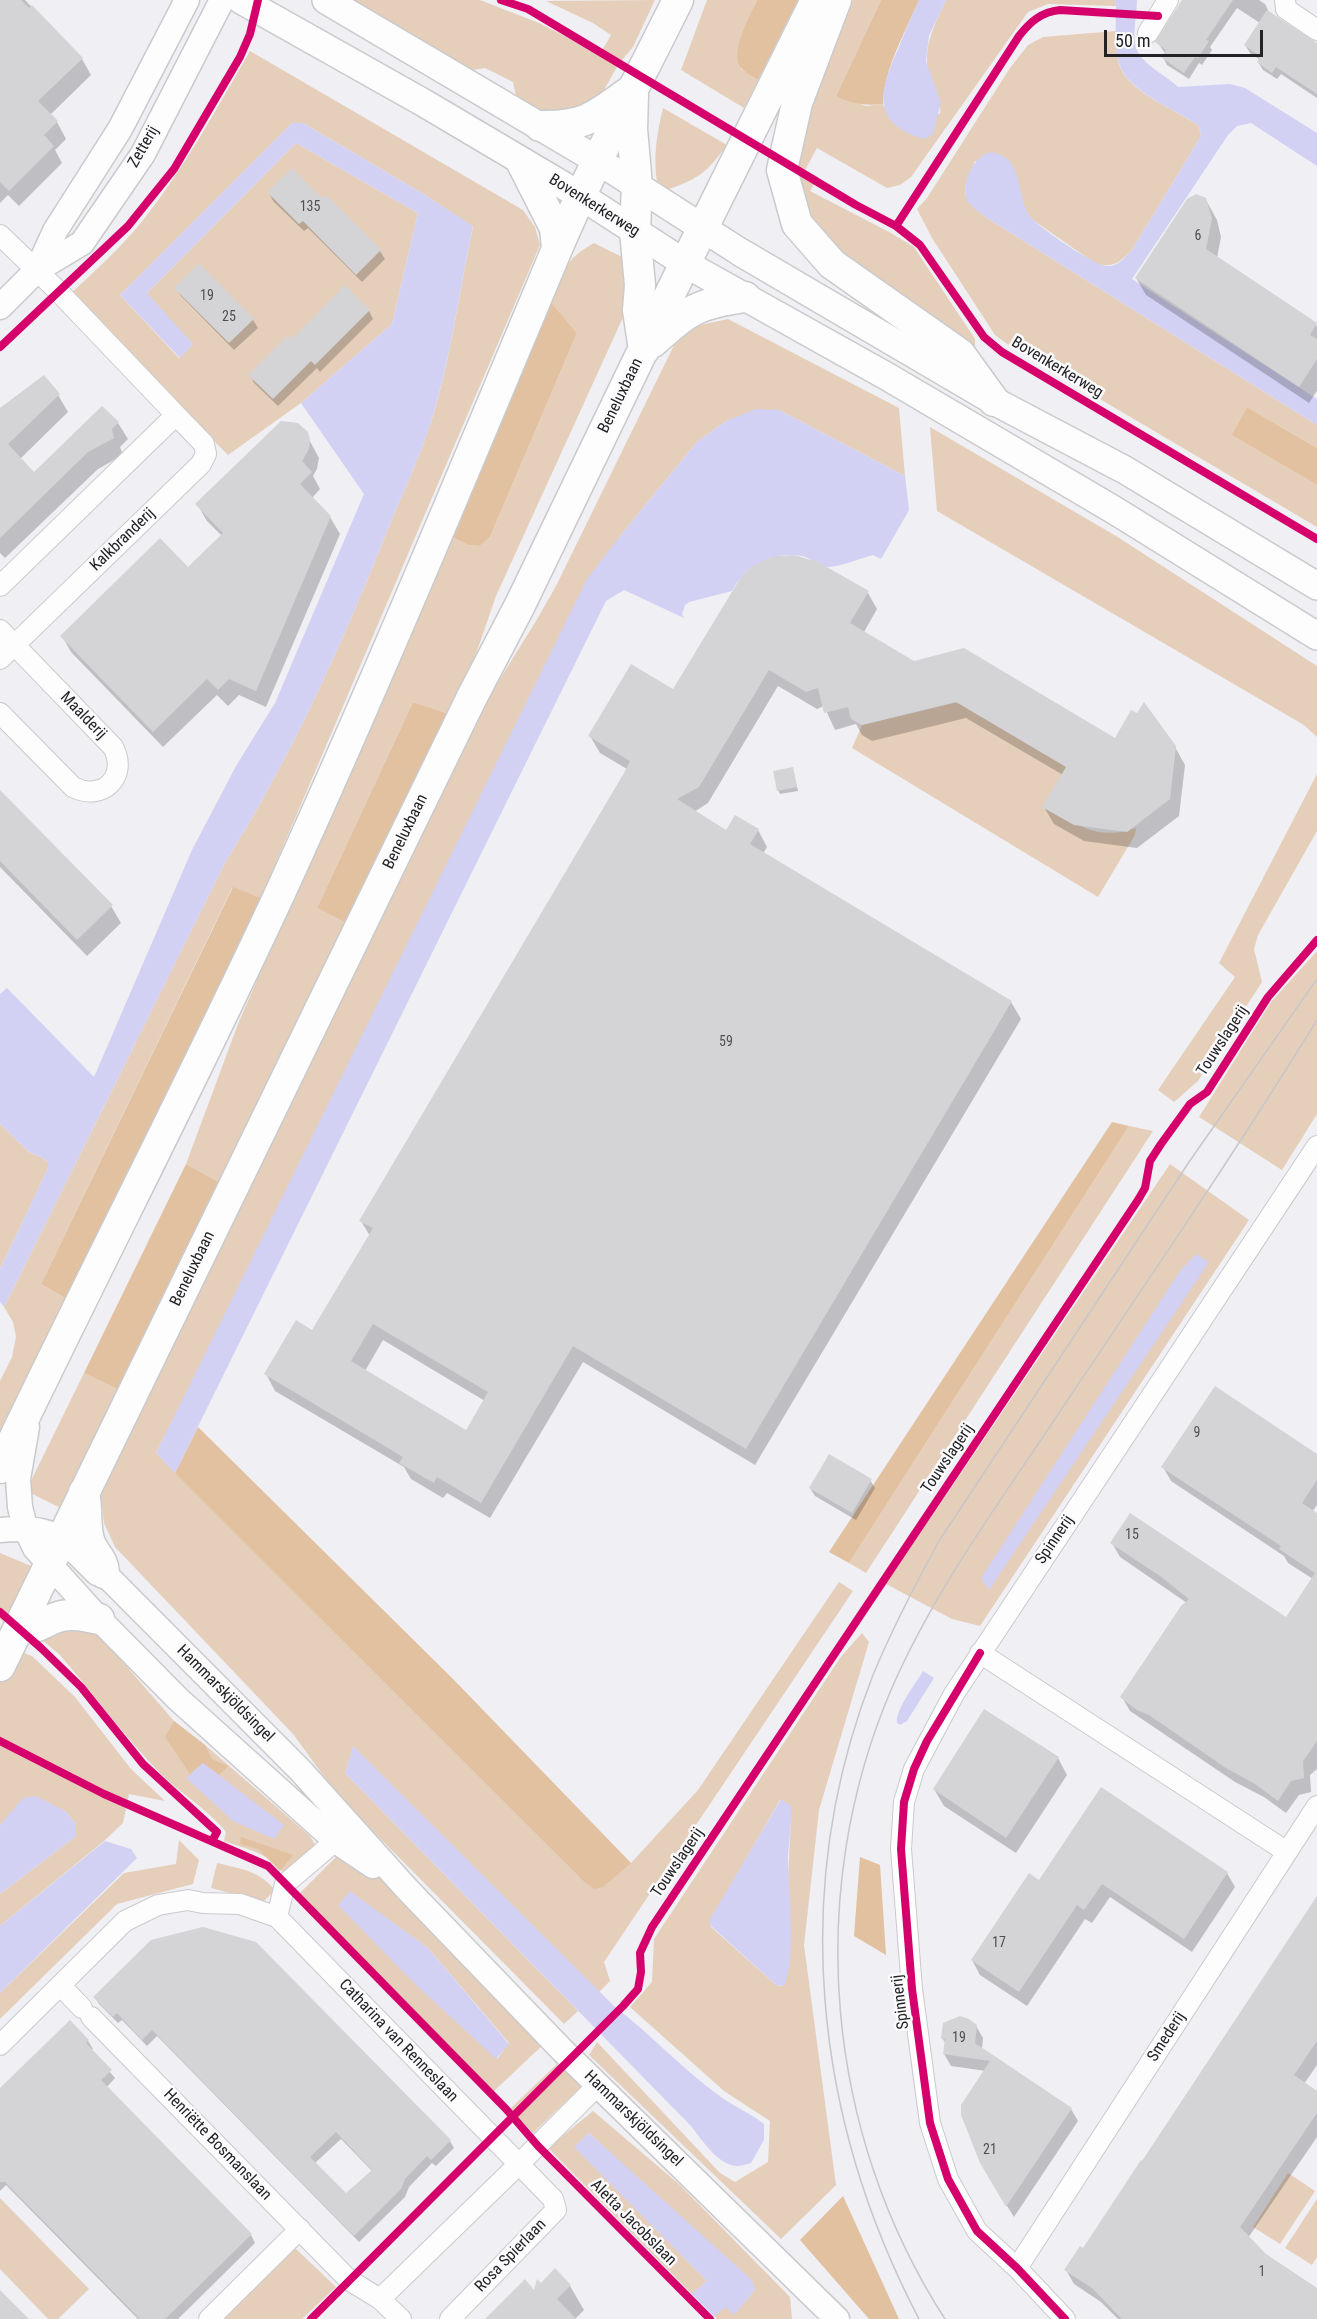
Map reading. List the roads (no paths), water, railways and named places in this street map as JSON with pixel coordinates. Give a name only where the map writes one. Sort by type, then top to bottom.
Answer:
[{"type":"main road","name":"Bovenkerkerweg","points":[[241,0],[424,103],[581,196],[686,264],[888,377],[1114,510],[1317,636]]},
{"type":"main road","points":[[326,0],[597,160],[704,229],[994,401],[1125,470],[1317,586]]},
{"type":"main road","points":[[0,1468],[155,1155],[281,890],[400,622],[557,248],[597,160],[678,0]]},
{"type":"main road","name":"Beneluxbaan","points":[[0,1666],[816,0]]},
{"type":"main road","points":[[836,0],[797,103],[782,170],[796,224],[832,264],[960,354],[994,401]]},
{"type":"main road","points":[[540,126],[565,126],[593,118],[634,89]]},
{"type":"main road","points":[[634,89],[632,129],[637,185],[635,231],[640,285],[638,310],[644,350]]},
{"type":"main road","points":[[522,163],[555,228],[557,248]]},
{"type":"main road","points":[[644,350],[694,309],[712,302],[745,297]]},
{"type":"main road","points":[[84,1492],[88,1506],[90,1543],[104,1563],[104,1573]]},
{"type":"main road","points":[[18,1629],[37,1629],[56,1618],[68,1615],[99,1619]]},
{"type":"street","name":"Zetterij","points":[[37,270],[55,231],[120,129],[187,0]]},
{"type":"street","name":"Zetterij","points":[[0,308],[37,270],[82,243],[142,154],[222,0]]},
{"type":"street","points":[[1148,33],[1168,0]]},
{"type":"street","points":[[1285,0],[1286,9],[1317,30]]},
{"type":"street","name":"Kalkbranderij","points":[[0,235],[37,270],[204,444],[207,454],[201,464],[0,659]]},
{"type":"street","points":[[0,586],[176,415]]},
{"type":"street","name":"Maalderij","points":[[0,630],[113,747],[118,763],[113,780],[108,786],[94,792],[87,793],[73,788],[0,713]]},
{"type":"street","name":"Spinnerij","points":[[1065,2319],[1017,2268],[977,2231],[948,2179],[930,2123],[912,1989],[901,1849],[904,1802],[914,1769],[932,1732],[980,1653],[1317,1146]]},
{"type":"street","points":[[25,1527],[20,1507],[18,1479],[32,1400]]},
{"type":"street","name":"Hammarskjöldsingel","points":[[0,1530],[25,1527],[46,1532],[99,1619],[178,1699],[344,1834],[407,1889],[598,2085],[832,2317]]},
{"type":"street","name":"Hammarskjöldsingel","points":[[56,1551],[97,1573],[104,1573],[293,1763],[344,1834]]},
{"type":"street","points":[[980,1653],[1287,1852]]},
{"type":"street","name":"Smederij","points":[[1017,2268],[1317,1806]]},
{"type":"street","points":[[277,1917],[285,1884],[344,1834]]},
{"type":"street","name":"Catharina van Renneslaan","points":[[0,2045],[125,1921],[158,1905],[188,1900],[203,1903],[240,1904],[277,1917],[519,2164]]},
{"type":"street","name":"Henriëtte Bosmanslaan","points":[[60,1986],[349,2280],[387,2311]]},
{"type":"street","points":[[387,2311],[519,2164],[598,2085]]},
{"type":"street","name":"Rosa Spierlaan","points":[[450,2319],[556,2210],[553,2199],[519,2164]]},
{"type":"street","points":[[209,2319],[300,2229]]},
{"type":"water","points":[[919,0],[946,0],[929,36],[926,61],[941,103],[933,134],[924,139],[894,124],[887,114],[884,103],[884,90],[892,62]]},
{"type":"water","points":[[1114,0],[1137,0],[1134,33],[1137,51],[1146,63],[1178,87],[1230,84],[1245,88],[1317,133],[1317,166],[1251,123],[1237,126],[1228,135],[1132,279],[1317,399],[1317,425],[987,218],[968,203],[965,193],[971,169],[982,156],[996,153],[1011,163],[1029,215],[1053,236],[1106,266],[1117,263],[1132,250],[1201,136],[1199,126],[1153,99],[1132,83],[1124,73],[1116,49]]},
{"type":"water","points":[[292,123],[303,123],[473,226],[444,374],[431,422],[416,463],[314,700],[272,782],[226,861],[4,1307],[0,1302],[0,1269],[48,1168],[48,1162],[29,1152],[0,1124],[0,994],[7,988],[94,1077],[192,850],[236,766],[275,703],[364,494],[301,403],[392,324],[418,213],[296,143],[147,293],[193,344],[180,358],[120,295]]},
{"type":"water","points":[[756,409],[779,410],[905,476],[909,510],[881,559],[873,555],[828,567],[802,556],[771,558],[752,567],[732,591],[689,602],[685,605],[682,614],[684,618],[624,590],[606,601],[175,1473],[156,1453],[587,579],[697,442],[726,421]]},
{"type":"water","points":[[1196,1254],[1209,1262],[989,1590],[981,1578],[1180,1271]]},
{"type":"water","points":[[923,1671],[934,1678],[907,1721],[900,1725],[897,1723],[899,1711]]},
{"type":"water","points":[[353,1746],[615,2007],[707,2087],[764,2124],[764,2140],[751,2163],[736,2166],[716,2156],[691,2126],[345,1773]]},
{"type":"water","points":[[203,1763],[284,1825],[274,1839],[233,1821],[186,1778]]},
{"type":"water","points":[[36,1796],[65,1811],[76,1824],[76,1836],[0,1894],[0,1825],[23,1798]]},
{"type":"water","points":[[781,1799],[791,1806],[788,1857],[791,1942],[788,1974],[784,1986],[776,1985],[711,1926],[709,1921]]},
{"type":"water","points":[[105,1841],[131,1849],[137,1858],[0,1993],[0,1926]]},
{"type":"water","points":[[350,1891],[428,1948],[509,2044],[496,2059],[413,1982],[338,1905]]},
{"type":"water","points":[[589,2133],[752,2280],[755,2290],[734,2315],[726,2307],[714,2316],[692,2294],[707,2281],[574,2147]]},
{"type":"tram line","points":[[919,2319],[883,2242],[856,2164],[836,2083],[825,2002],[823,1920],[830,1838],[847,1756],[880,1658],[939,1541],[1189,1162],[1317,979]]},
{"type":"tram line","points":[[945,2319],[905,2247],[874,2171],[852,2092],[840,2011],[838,1930],[846,1848],[863,1768],[891,1690],[909,1651],[951,1577],[997,1504],[1226,1163],[1317,1020]]}]
